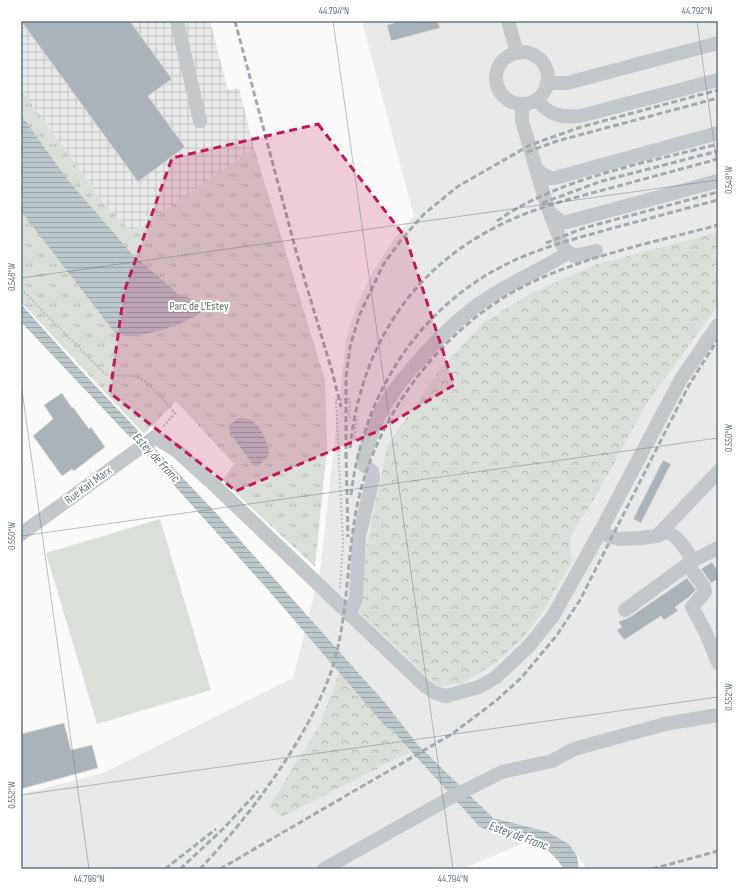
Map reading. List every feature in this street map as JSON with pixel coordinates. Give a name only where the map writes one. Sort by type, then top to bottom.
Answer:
[{"type":"street","points":[[177,21],[200,121]]},
{"type":"street","points":[[508,21],[517,53]]},
{"type":"street","points":[[547,82],[567,83],[718,43]]},
{"type":"street","points":[[517,53],[533,55],[540,60],[547,74],[547,82],[545,89],[537,100],[522,104],[506,99],[500,93],[497,85],[498,68],[509,56],[517,53]]},
{"type":"street","points":[[537,100],[544,108],[553,114],[568,117],[580,116],[718,80]]},
{"type":"street","points":[[522,104],[522,121],[546,201],[567,253],[574,256],[596,251]]},
{"type":"street","points":[[538,171],[549,178],[555,178],[718,134]]},
{"type":"street","points":[[552,216],[562,222],[567,222],[718,181]]},
{"type":"street","points":[[350,615],[356,597],[359,537],[373,478],[372,471],[365,467],[363,462],[368,443],[378,417],[420,360],[451,327],[486,299],[567,253]]},
{"type":"street","points":[[152,439],[178,452],[338,604],[435,693],[446,696],[463,693],[479,687],[495,678],[528,647],[553,616],[600,532],[681,379],[718,325]]},
{"type":"street","name":"Rue Karl Marx","points":[[21,534],[152,439]]},
{"type":"street","points":[[657,536],[718,472]]},
{"type":"street","points":[[600,532],[618,539],[657,536],[664,533],[671,534],[686,549],[690,562],[704,587],[704,592],[692,607],[706,633],[718,663]]},
{"type":"street","points":[[625,610],[690,562],[718,548]]},
{"type":"street","points":[[324,869],[443,802],[502,772],[552,761],[574,750],[665,724],[718,715]]},
{"type":"path","points":[[21,289],[105,374],[112,376],[136,376],[142,379],[175,413],[152,439]]},
{"type":"path","points":[[338,604],[343,543],[336,400],[349,399],[349,417],[357,419],[354,439],[368,443]]},
{"type":"highlighted area","points":[[318,124],[406,238],[454,385],[376,432],[236,491],[110,393],[124,292],[172,158]]},
{"type":"shaded area","points":[[21,21],[210,21],[228,90],[239,88],[254,148],[132,233],[97,194],[21,89]]},
{"type":"shaded area","points":[[362,21],[718,21],[718,232],[597,264],[533,292],[484,322],[438,371],[387,446],[354,607],[572,560],[570,538],[599,491],[645,406],[718,306],[718,865],[702,869],[587,869],[569,844],[548,832],[463,869],[21,869],[21,794],[104,773],[293,678],[320,571],[346,340],[355,309],[372,273],[394,239],[414,216]],"holes":[[[339,674],[410,752],[282,817],[269,806],[320,724]]]},
{"type":"green space","name":"Parc de L'Estey","points":[[21,89],[97,194],[132,233],[254,148],[325,380],[327,449],[315,567],[222,480],[234,464],[176,401],[144,434],[21,302]]},
{"type":"green space","points":[[718,232],[718,306],[645,406],[599,491],[570,538],[572,560],[545,609],[522,639],[494,664],[463,683],[439,687],[354,607],[387,446],[438,371],[484,322],[533,292],[597,264]]},
{"type":"green space","points":[[160,519],[211,690],[97,724],[46,553]]},
{"type":"green space","points":[[339,673],[384,725],[392,730],[410,752],[282,817],[269,806],[320,724]]},
{"type":"water","points":[[21,115],[67,179],[131,253],[178,294],[201,303],[200,313],[177,325],[146,334],[130,336],[115,333],[21,211]]},
{"type":"water","name":"Estey de Franc","points":[[21,304],[73,362],[216,513],[386,704],[418,745],[493,818],[548,832],[569,844],[577,856],[579,869],[564,869],[551,854],[538,844],[522,838],[491,831],[479,826],[392,730],[385,726],[270,592],[145,453],[21,322]]},
{"type":"water","points":[[239,418],[248,419],[257,425],[266,440],[269,456],[258,466],[253,465],[230,433],[229,425]]},
{"type":"building","points":[[21,21],[130,21],[172,79],[148,96],[185,147],[138,182]]},
{"type":"building","points":[[400,21],[438,21],[440,28],[391,41],[387,25]]},
{"type":"building","points":[[62,393],[72,408],[73,407],[89,429],[91,427],[105,447],[74,471],[72,469],[62,476],[33,436],[53,419],[44,405]]},
{"type":"building","points":[[663,460],[671,464],[641,523],[633,519]]},
{"type":"building","points":[[712,562],[718,571],[718,579],[711,583],[701,569]]},
{"type":"building","points":[[687,578],[696,590],[675,607],[678,611],[664,620],[661,616],[624,640],[617,630],[622,627],[618,622],[630,617]]},
{"type":"building","points":[[64,723],[71,750],[92,745],[98,768],[21,789],[21,734]]},
{"type":"railway","points":[[235,21],[296,251],[332,371],[341,407]]},
{"type":"railway","points":[[346,458],[346,377],[350,347],[360,314],[383,265],[401,240],[423,215],[457,187],[530,145],[581,127],[718,90]]},
{"type":"railway","points":[[527,152],[557,141],[718,98]]},
{"type":"railway","points":[[497,221],[521,206],[575,183],[633,165],[718,144]]},
{"type":"railway","points":[[542,203],[602,181],[718,151]]},
{"type":"railway","points":[[350,448],[356,411],[366,376],[379,343],[397,313],[418,286],[444,262],[473,240],[506,222],[543,207],[718,159]]},
{"type":"railway","points":[[546,243],[584,228],[718,192]]},
{"type":"railway","points":[[351,495],[357,460],[367,426],[380,393],[397,363],[418,335],[442,309],[469,287],[512,261],[540,250],[569,240],[718,200]]},
{"type":"railway","points":[[200,869],[257,802],[292,751],[320,698],[331,672],[341,634],[352,536],[363,483],[375,450],[390,418],[410,387],[432,359],[457,334],[484,311],[513,292],[537,280],[562,269],[613,252],[718,225]]},
{"type":"railway","points":[[220,869],[452,734],[497,700],[522,677],[557,635],[580,600],[689,385],[718,339]]},
{"type":"railway","points":[[346,453],[348,537]]},
{"type":"railway","points":[[180,869],[223,829],[258,791]]},
{"type":"railway","points":[[165,869],[216,829]]},
{"type":"railway","points":[[652,869],[718,851]]}]
